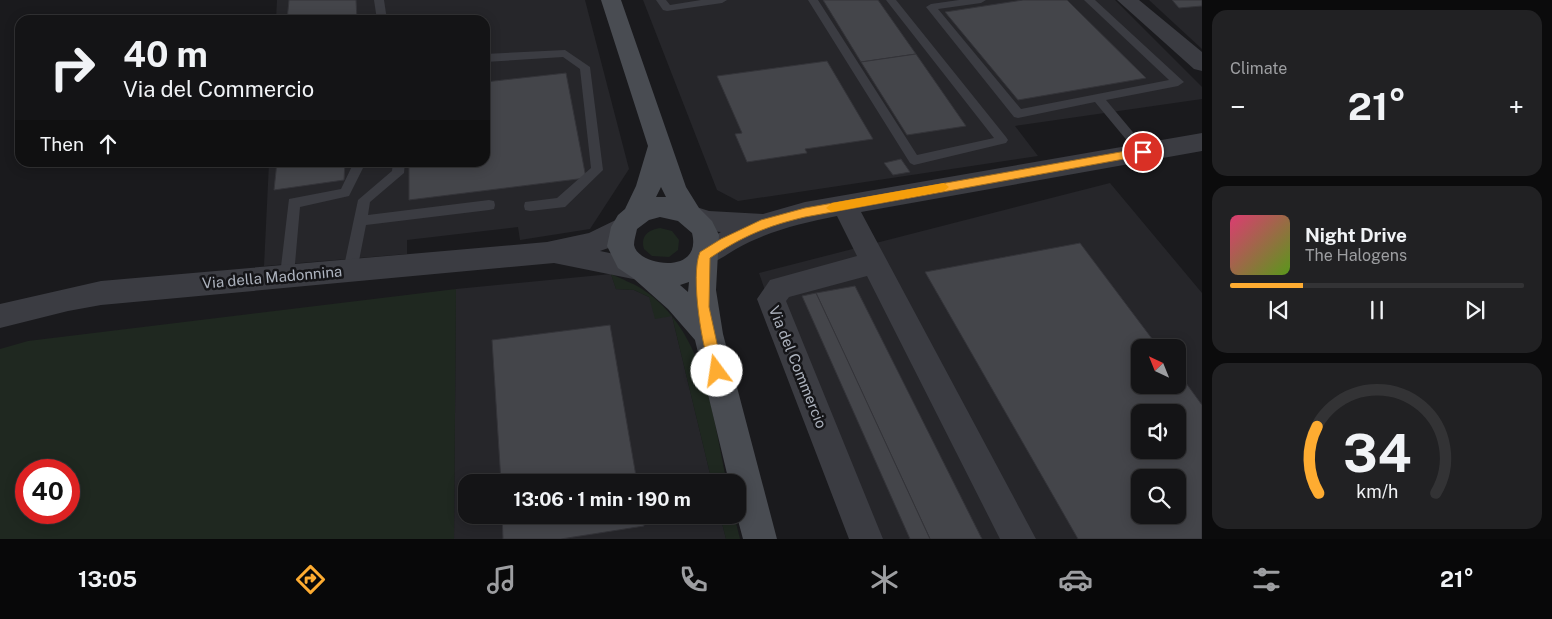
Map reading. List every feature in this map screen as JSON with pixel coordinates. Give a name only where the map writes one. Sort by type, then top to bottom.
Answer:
[{"type":"street","points":[[611,0],[674,189],[690,215],[701,224],[706,233],[707,243],[704,255],[702,290],[708,334],[760,539]]},
{"type":"street","points":[[1127,0],[1202,64]]},
{"type":"street","points":[[643,270],[663,276],[679,274],[696,266],[704,255],[725,242],[765,223],[805,212],[1202,142]]},
{"type":"street","points":[[659,147],[649,186],[622,239],[624,251],[631,262],[678,300],[708,334]]},
{"type":"street","points":[[844,206],[1019,539]]},
{"type":"street","points":[[630,220],[646,210],[660,207],[678,209],[709,221],[765,223]]},
{"type":"street","name":"Via della Madonnina","points":[[0,316],[101,293],[547,252],[594,243],[607,238],[630,220]]},
{"type":"street","name":"Via della Madonnina","points":[[547,252],[643,270]]},
{"type":"street","name":"Via del Commercio","points":[[866,539],[772,299],[780,288],[874,263]]},
{"type":"lane","points":[[379,0],[381,15]]},
{"type":"lane","points":[[661,0],[666,8],[722,0]]},
{"type":"lane","points":[[813,0],[914,160],[1002,140],[891,0]]},
{"type":"lane","points":[[981,0],[931,7],[1018,114],[1178,82],[1089,0]]},
{"type":"lane","points":[[490,58],[564,53],[585,67],[597,170],[560,203],[530,206]]},
{"type":"lane","points":[[1098,98],[1143,152]]},
{"type":"lane","points":[[287,275],[294,203],[345,193],[358,167]]},
{"type":"lane","points":[[350,271],[364,200],[398,173],[399,167]]},
{"type":"lane","points":[[360,221],[489,205]]},
{"type":"shaded area","points":[[277,0],[585,0],[629,169],[590,229],[520,240],[518,227],[407,240],[407,254],[264,266],[269,167],[490,167],[490,15],[276,15]]},
{"type":"shaded area","points":[[643,0],[1115,0],[1202,87],[1202,99],[1015,126],[1038,156],[738,201],[717,190]]},
{"type":"shaded area","points":[[1149,0],[1202,0],[1202,49]]},
{"type":"shaded area","points":[[1110,183],[1202,293],[1202,539],[851,539],[759,273]]},
{"type":"shaded area","points":[[660,228],[672,231],[679,240],[678,250],[669,257],[652,256],[644,249],[643,241],[646,234]]},
{"type":"shaded area","points":[[611,274],[616,289],[634,290],[649,297],[672,316],[710,474],[458,474],[458,524],[722,524],[726,539],[454,539],[456,289]]},
{"type":"shaded area","points":[[611,274],[642,289],[671,316],[655,319],[649,297],[634,290],[616,289]]},
{"type":"shaded area","points":[[456,289],[454,539],[0,539],[0,349],[28,341]]},
{"type":"shaded area","points":[[672,318],[680,327],[693,351],[703,376],[710,403],[725,474],[710,474]]},
{"type":"shaded area","points":[[722,524],[736,524],[740,539],[726,539]]},
{"type":"building","points":[[289,0],[356,0],[357,15],[288,15]]},
{"type":"building","points":[[823,0],[878,0],[916,54],[861,62]]},
{"type":"building","points":[[1023,0],[1067,0],[1146,78],[1018,100],[945,12]]},
{"type":"building","points":[[1172,0],[1202,0],[1202,6],[1179,8]]},
{"type":"building","points":[[916,54],[966,126],[907,135],[861,62]]},
{"type":"building","points":[[827,61],[873,139],[805,149],[807,153],[747,162],[735,134],[742,133],[717,76]]},
{"type":"building","points":[[566,73],[586,178],[409,200],[409,167],[490,167],[490,81]]},
{"type":"building","points":[[901,159],[910,172],[893,175],[884,163]]},
{"type":"building","points":[[276,167],[345,167],[344,180],[274,190]]},
{"type":"building","points":[[1080,243],[1152,339],[1131,339],[1131,394],[1186,394],[1186,383],[1202,405],[1202,539],[1078,539],[925,272]]},
{"type":"building","points":[[855,286],[982,539],[930,539],[816,293]]},
{"type":"building","points":[[816,293],[930,539],[910,539],[802,296]]},
{"type":"building","points":[[610,325],[636,474],[500,474],[492,340]]},
{"type":"building","points":[[502,524],[644,524],[644,526],[561,539],[503,539]]},
{"type":"slow traffic","points":[[832,208],[944,187]]},
{"type":"route","points":[[717,371],[703,307],[702,279],[704,255],[725,242],[765,223],[805,212],[1143,152]]}]
